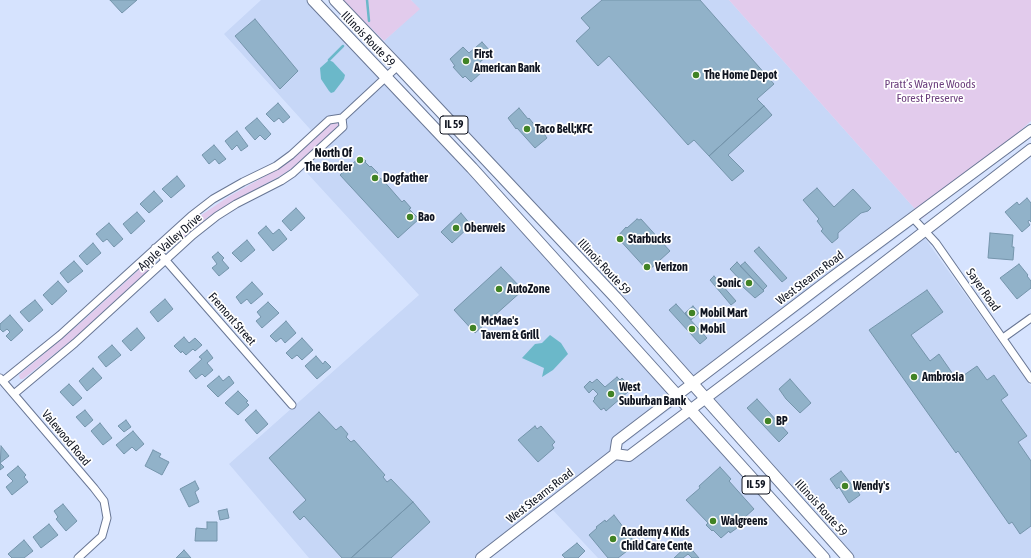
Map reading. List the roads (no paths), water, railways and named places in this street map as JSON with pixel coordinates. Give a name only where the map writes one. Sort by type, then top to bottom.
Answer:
[{"type":"main road","name":"Illinois Route 59","points":[[313,0],[467,163],[824,558]]},
{"type":"main road","name":"Illinois Route 59","points":[[335,0],[616,298],[848,558]]},
{"type":"main road","name":"West Stearns Road","points":[[481,558],[615,454],[617,441],[1031,130]]},
{"type":"main road","points":[[615,454],[629,456],[690,411],[1031,148]]},
{"type":"street","name":"Apple Valley Drive","points":[[1,379],[60,335],[155,248],[213,199],[276,166],[329,120],[342,118],[398,66]]},
{"type":"street","name":"Apple Valley Drive","points":[[14,394],[74,343],[166,259],[217,216],[293,173],[343,127],[342,118]]},
{"type":"street","name":"Sayer Road","points":[[912,218],[936,243],[1031,379]]},
{"type":"street","name":"Fremont Street","points":[[155,248],[292,405]]},
{"type":"street","points":[[1003,338],[1031,318]]},
{"type":"street","name":"Valewood Road","points":[[1,379],[104,501],[107,518],[102,536],[78,558]]},
{"type":"waterway","points":[[367,0],[369,21]]},
{"type":"waterway","points":[[329,60],[343,46]]},
{"type":"place","name":"First American Bank","points":[[466,61]]},
{"type":"place","name":"The Home Depot","points":[[696,75]]},
{"type":"place","name":"Taco Bell;KFC","points":[[527,129]]},
{"type":"place","name":"North Of The Border","points":[[360,160]]},
{"type":"place","name":"Dogfather","points":[[375,178]]},
{"type":"place","name":"Bao","points":[[410,217]]},
{"type":"place","name":"Oberweis","points":[[456,228]]},
{"type":"place","name":"Starbucks","points":[[620,239]]},
{"type":"place","name":"Verizon","points":[[647,267]]},
{"type":"place","name":"Sonic","points":[[749,283]]},
{"type":"place","name":"AutoZone","points":[[499,289]]},
{"type":"place","name":"Mobil Mart","points":[[692,313]]},
{"type":"place","name":"McMae's Tavern & Grill","points":[[473,328]]},
{"type":"place","name":"Mobil","points":[[692,329]]},
{"type":"place","name":"Ambrosia","points":[[914,377]]},
{"type":"place","name":"West Suburban Bank","points":[[611,394]]},
{"type":"place","name":"BP","points":[[768,421]]},
{"type":"place","name":"Wendy's","points":[[845,486]]},
{"type":"place","name":"Walgreens","points":[[713,521]]},
{"type":"place","name":"Academy 4 Kids Child Care Cente","points":[[613,539]]},
{"type":"park label","name":"Pratt’s Wayne Woods Forest Preserve","points":[[930,91]]}]
